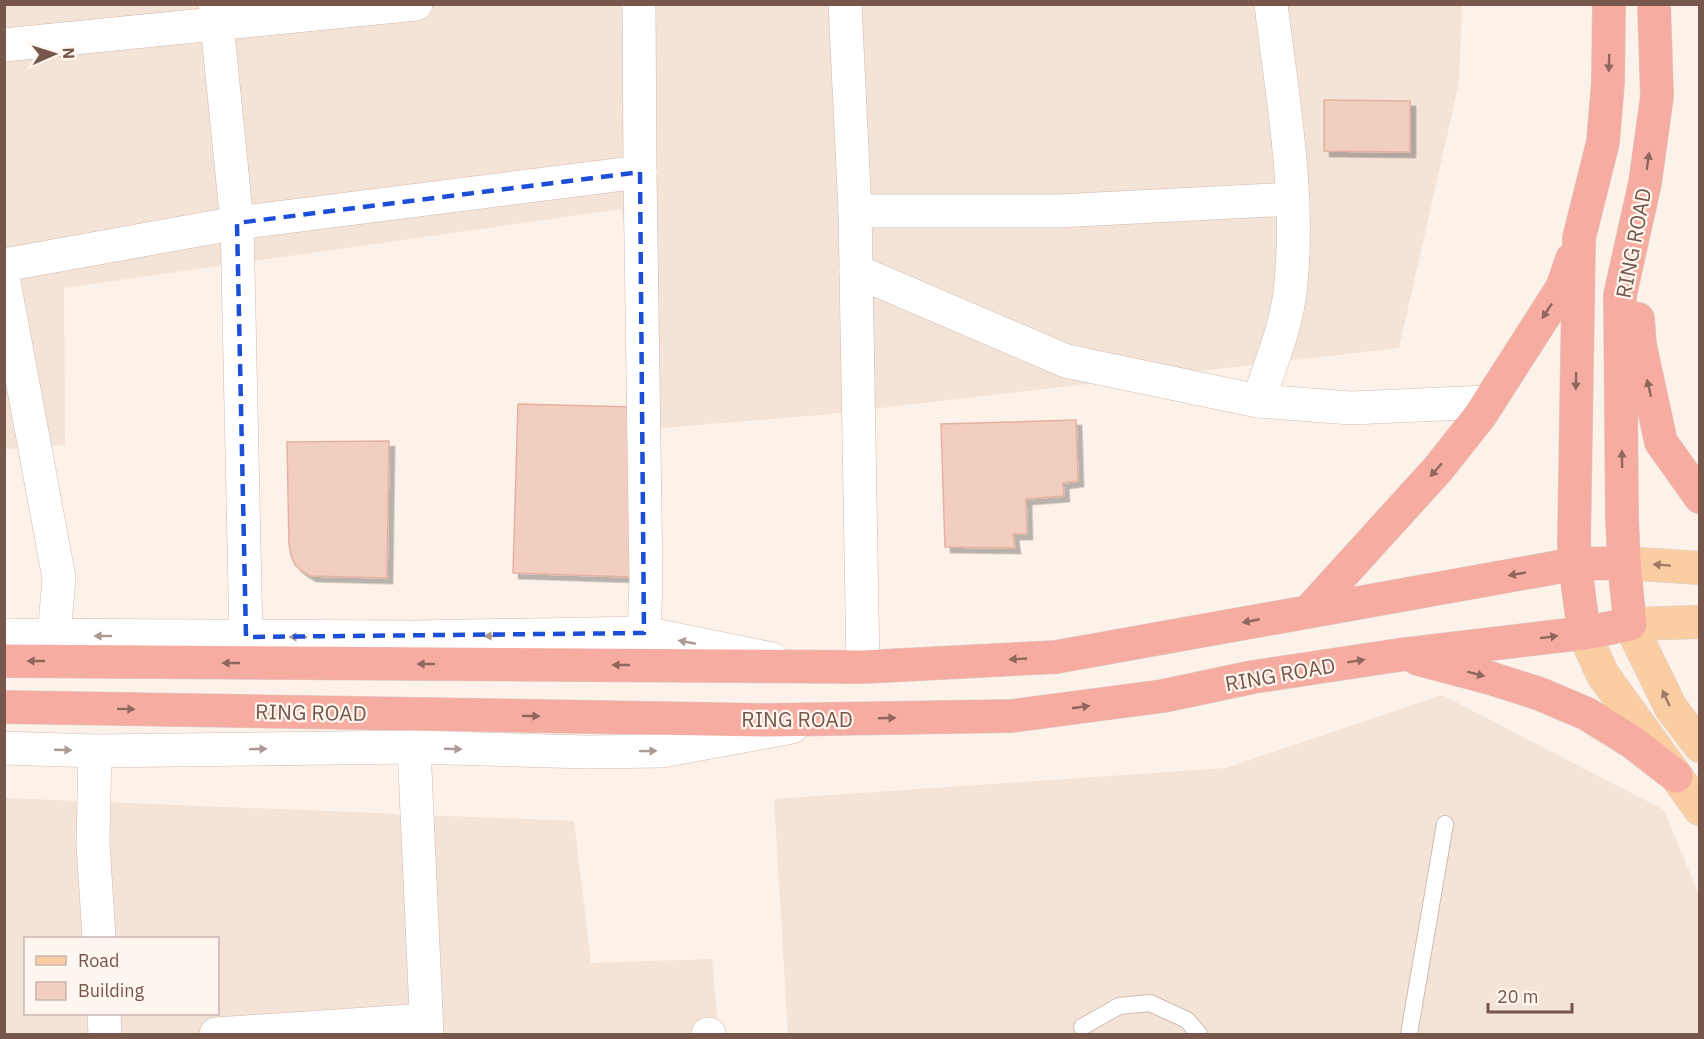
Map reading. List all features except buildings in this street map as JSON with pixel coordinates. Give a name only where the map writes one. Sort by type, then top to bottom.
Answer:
[{"type":"highway","points":[[1309,611],[1438,469],[1480,416],[1562,288],[1579,238],[1603,142],[1608,82],[1609,4]]},
{"type":"highway","name":"RING ROAD","points":[[4,707],[828,719],[1012,716],[1163,696],[1254,677],[1399,655],[1584,633],[1630,624],[1622,518],[1620,295],[1645,183],[1657,96],[1654,4]]},
{"type":"highway","points":[[1579,238],[1574,499],[1575,564],[1584,633]]},
{"type":"highway","points":[[1633,239],[1640,345],[1661,442],[1700,497]]},
{"type":"highway","points":[[4,661],[863,667],[1056,657],[1575,564],[1624,563]]},
{"type":"highway","points":[[1399,655],[1490,678],[1540,694],[1587,714],[1632,742],[1676,776]]},
{"type":"main road","points":[[1624,563],[1700,568]]},
{"type":"main road","points":[[1700,622],[1630,624],[1671,708],[1700,746]]},
{"type":"main road","points":[[1584,633],[1604,675],[1700,809]]},
{"type":"street","points":[[4,45],[216,15],[416,4]]},
{"type":"street","points":[[639,4],[646,581],[644,633]]},
{"type":"street","points":[[845,4],[855,211],[863,667]]},
{"type":"street","points":[[1258,401],[1275,356],[1291,284],[1293,199],[1271,4]]},
{"type":"street","points":[[216,15],[237,223],[246,637]]},
{"type":"street","points":[[4,265],[237,223],[640,172]]},
{"type":"street","points":[[855,211],[1058,211],[1293,199]]},
{"type":"street","points":[[856,272],[1066,361],[1258,401],[1351,408],[1488,402]]},
{"type":"street","points":[[4,282],[59,578],[54,636]]},
{"type":"street","points":[[4,635],[417,638],[644,633],[806,666]]},
{"type":"street","points":[[4,748],[95,751],[414,747],[586,752],[662,751],[757,735],[828,719]]},
{"type":"street","points":[[216,1035],[427,1027],[414,747]]},
{"type":"street","points":[[95,751],[93,843],[99,937]]},
{"type":"street","points":[[104,1015],[105,1035]]},
{"type":"lane","points":[[1409,1035],[1446,824]]},
{"type":"lane","points":[[1082,1027],[1119,1006],[1150,1003],[1187,1020],[1199,1035]]},
{"type":"highlighted area","points":[[640,172],[644,633],[246,637],[237,223]]},
{"type":"shaded area","points":[[5,5],[1462,5],[1459,83],[1399,348],[820,415],[661,428],[621,209],[64,288],[65,445],[5,449]]},
{"type":"shaded area","points":[[1442,695],[1664,810],[1699,895],[1699,1034],[788,1034],[774,799],[1226,768]]},
{"type":"shaded area","points":[[5,798],[574,821],[591,963],[712,959],[719,1034],[5,1034]]}]
